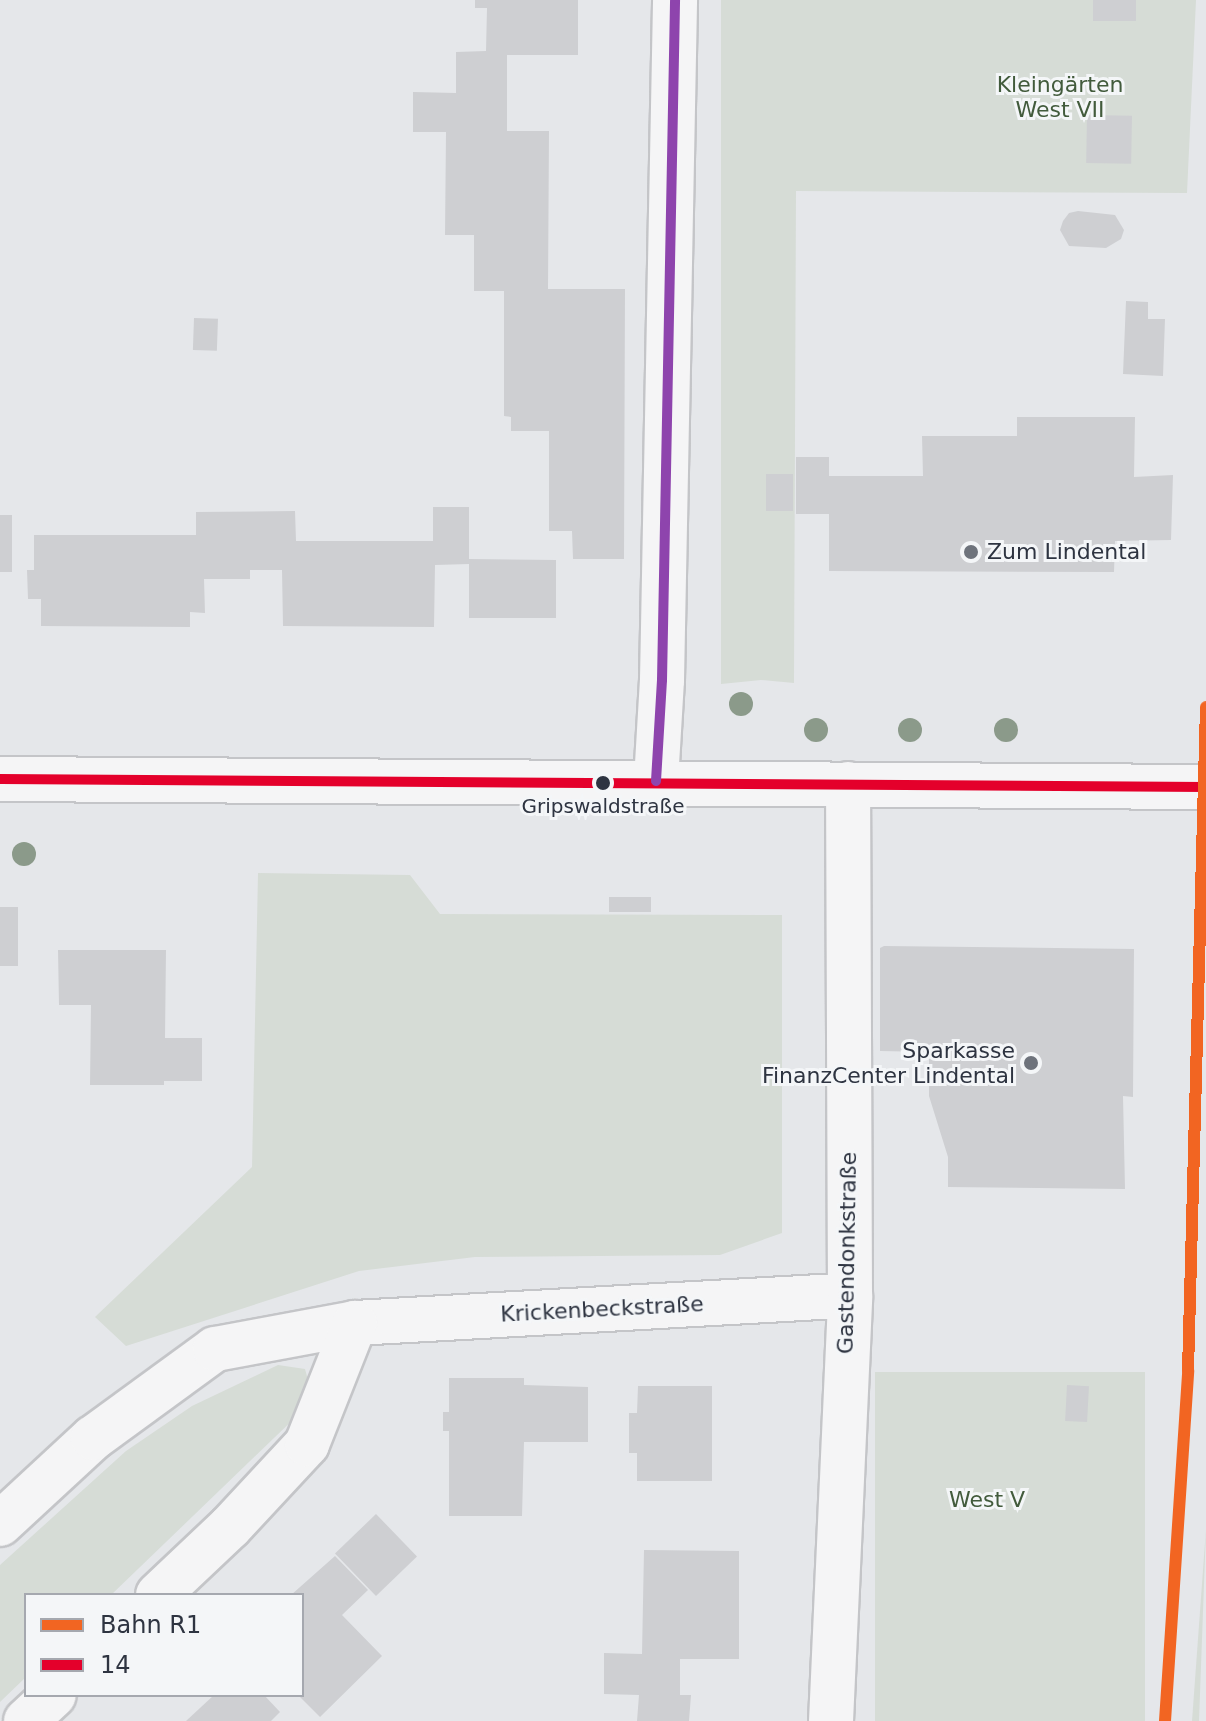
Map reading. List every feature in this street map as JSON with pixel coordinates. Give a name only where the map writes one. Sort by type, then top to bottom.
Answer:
[{"type":"street","points":[[656,781],[662,680],[675,0]]},
{"type":"street","points":[[0,779],[1206,787]]},
{"type":"street","name":"Gastendonkstraße","points":[[831,1721],[850,1295],[848,784]]},
{"type":"street","name":"Krickenbeckstraße","points":[[0,1524],[93,1438],[215,1349],[355,1323],[850,1295]]},
{"type":"street","points":[[160,1593],[230,1527],[307,1444],[355,1323]]},
{"type":"street","points":[[26,1721],[52,1697]]},
{"type":"green space","name":"Kleingärten West VII","points":[[721,0],[1196,0],[1187,193],[796,191],[794,683],[761,680],[721,684]]},
{"type":"green space","points":[[258,873],[410,875],[440,914],[782,915],[782,1233],[720,1255],[475,1257],[359,1271],[126,1346],[95,1317],[252,1167]]},
{"type":"green space","points":[[278,1365],[305,1369],[310,1387],[301,1412],[113,1593],[24,1593],[24,1679],[0,1702],[0,1565],[126,1451],[192,1406]]},
{"type":"green space","name":"West V","points":[[875,1372],[1145,1372],[1145,1721],[875,1721]]},
{"type":"green space","points":[[1206,1529],[1199,1721],[1192,1721]]},
{"type":"building","points":[[475,0],[578,0],[578,55],[507,55],[507,131],[549,131],[548,289],[625,289],[624,559],[573,559],[572,531],[549,531],[549,431],[511,431],[511,417],[504,416],[504,291],[474,291],[474,235],[445,235],[446,132],[413,132],[413,92],[456,93],[456,52],[486,51],[487,8],[475,8]]},
{"type":"building","points":[[1093,0],[1136,0],[1136,21],[1093,21]]},
{"type":"building","points":[[1087,115],[1132,116],[1131,164],[1086,163]]},
{"type":"building","points":[[1069,213],[1115,215],[1124,230],[1121,239],[1106,248],[1069,246],[1060,230]]},
{"type":"building","points":[[1126,301],[1148,302],[1148,319],[1165,319],[1163,376],[1123,374]]},
{"type":"building","points":[[194,318],[218,319],[217,351],[193,350]]},
{"type":"building","points":[[1017,417],[1135,417],[1134,477],[1173,475],[1171,540],[1115,541],[1114,572],[829,571],[829,514],[796,514],[796,457],[829,457],[829,476],[923,476],[922,436],[1017,436]]},
{"type":"building","points":[[766,474],[793,474],[793,511],[766,511]]},
{"type":"building","points":[[433,507],[469,507],[469,559],[556,560],[556,618],[469,618],[469,564],[435,565],[434,627],[283,626],[282,570],[250,570],[250,579],[204,579],[205,613],[190,612],[190,627],[41,626],[41,599],[28,599],[27,570],[34,570],[34,535],[196,535],[196,512],[295,511],[296,541],[433,541]]},
{"type":"building","points":[[0,515],[12,515],[12,572],[0,572]]},
{"type":"building","points":[[609,897],[651,897],[651,912],[609,912]]},
{"type":"building","points":[[0,907],[18,907],[18,966],[0,966]]},
{"type":"building","name":"Sparkasse FinanzCenter Lindental","points":[[880,948],[1134,949],[1133,1097],[1123,1096],[1125,1189],[948,1187],[948,1157],[929,1096],[929,1052],[880,1051]]},
{"type":"building","points":[[58,950],[166,950],[165,1038],[202,1038],[202,1081],[164,1081],[164,1085],[90,1085],[91,1005],[59,1005]]},
{"type":"building","points":[[449,1378],[524,1378],[524,1385],[588,1387],[588,1442],[524,1442],[522,1516],[449,1516],[449,1431],[443,1431],[443,1412],[449,1412]]},
{"type":"building","points":[[1067,1385],[1089,1386],[1087,1422],[1065,1421]]},
{"type":"building","points":[[638,1386],[712,1386],[712,1481],[637,1481],[637,1453],[629,1453],[629,1413],[637,1413]]},
{"type":"building","points":[[376,1514],[417,1556],[376,1596],[335,1554]]},
{"type":"building","points":[[644,1550],[739,1551],[739,1659],[680,1659],[680,1695],[691,1695],[689,1721],[637,1721],[639,1695],[604,1694],[604,1653],[642,1654]]},
{"type":"building","points":[[335,1556],[368,1590],[342,1615],[382,1656],[320,1717],[300,1697],[304,1697],[304,1593],[293,1593]]},
{"type":"building","points":[[212,1697],[266,1697],[280,1712],[271,1721],[186,1721]]},
{"type":"rail line","name":"R1","points":[[1165,1721],[1188,1371],[1206,707]]},
{"type":"transit line","points":[[656,781],[662,680],[675,0]]},
{"type":"transit line","name":"14","points":[[0,779],[1206,787]]},
{"type":"place","name":"Zum Lindental","points":[[971,552]]},
{"type":"place","name":"Gripswaldstraße","points":[[603,783]]},
{"type":"place","name":"Sparkasse FinanzCenter Lindental","points":[[1031,1063]]}]
